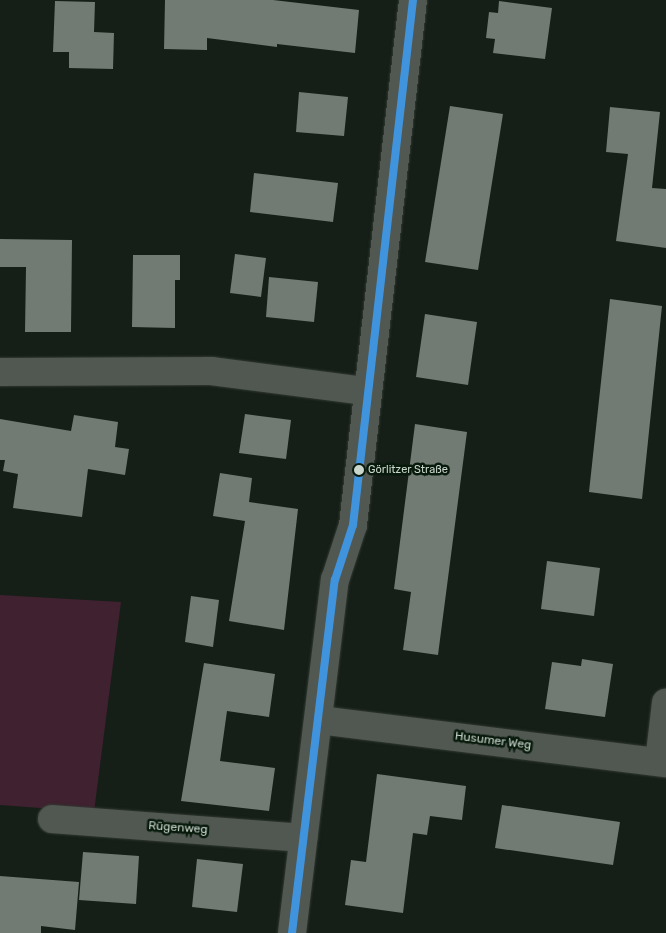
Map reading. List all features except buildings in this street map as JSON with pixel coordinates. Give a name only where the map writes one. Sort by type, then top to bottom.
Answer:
[{"type":"street","points":[[292,933],[320,720],[335,580],[352,525],[366,391],[413,0]]},
{"type":"street","points":[[0,372],[211,371],[366,391]]},
{"type":"street","points":[[663,762],[666,702]]},
{"type":"street","name":"Husumer Weg","points":[[320,720],[663,762]]},
{"type":"street","name":"Rügenweg","points":[[52,818],[304,838]]},
{"type":"shaded area","points":[[0,595],[121,602],[94,812],[0,805]]},
{"type":"transit line","points":[[292,933],[335,580],[353,525],[413,0]]},
{"type":"place","name":"Görlitzer Straße","points":[[359,470]]}]
